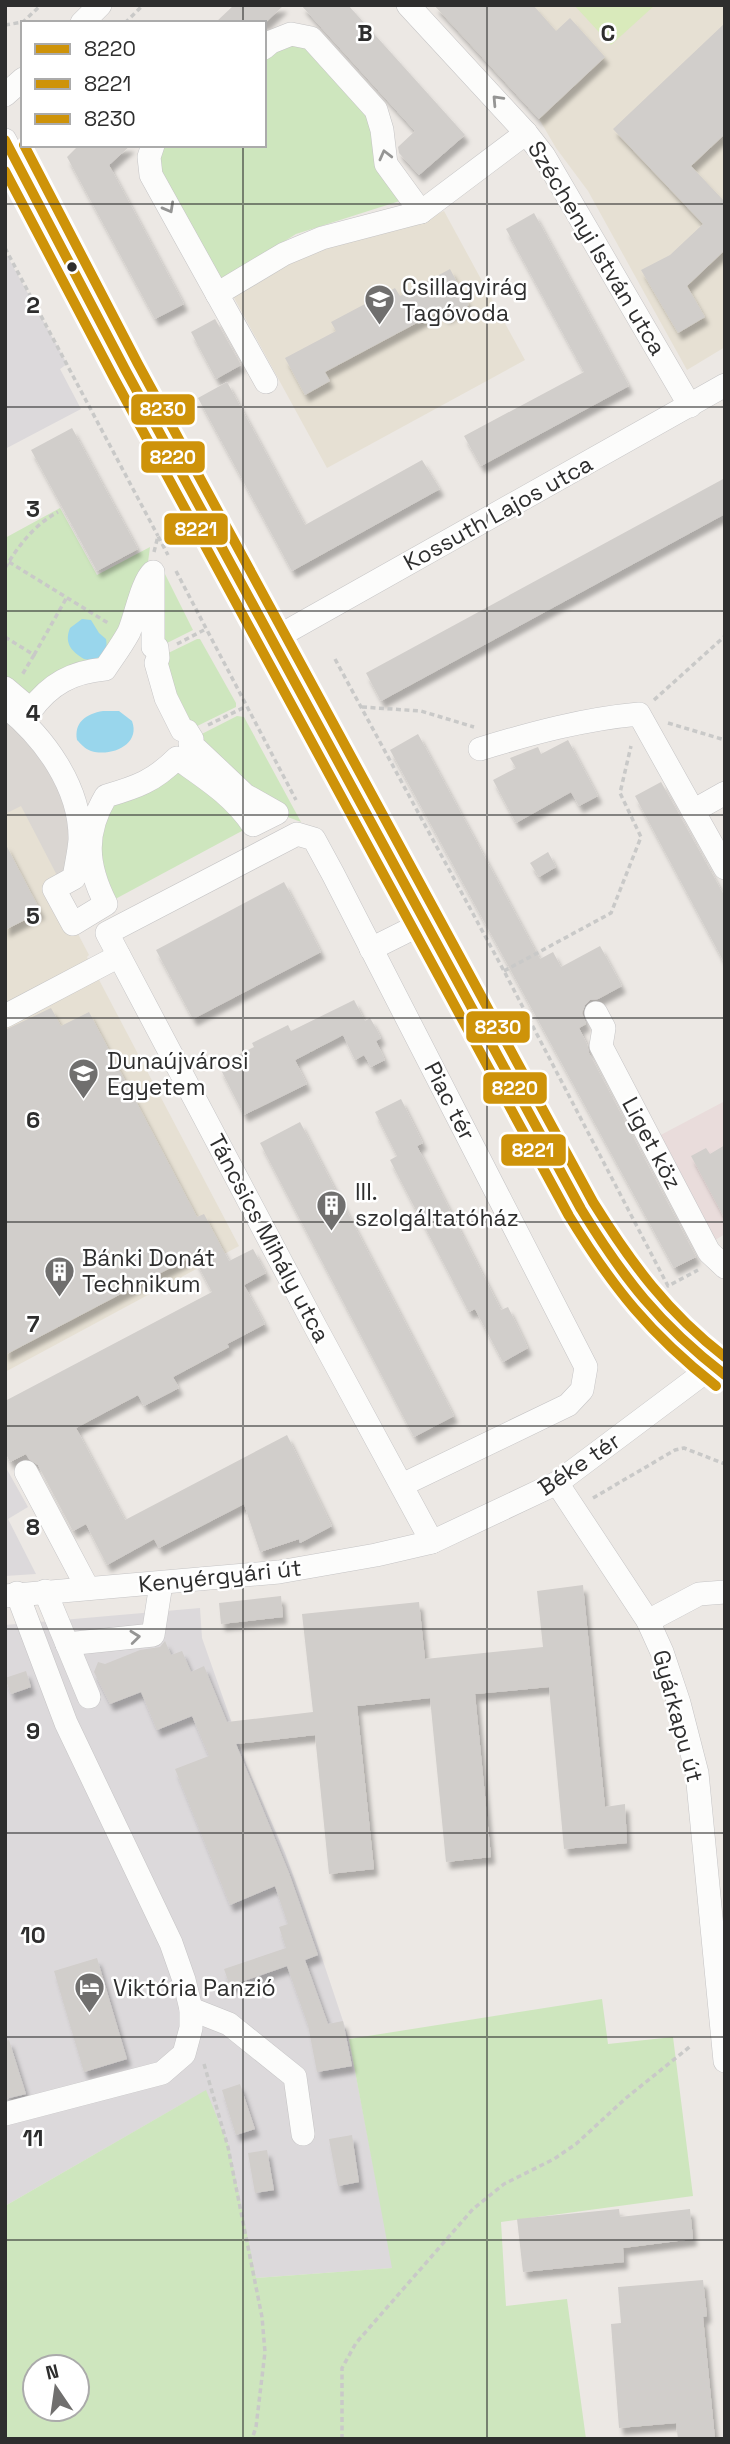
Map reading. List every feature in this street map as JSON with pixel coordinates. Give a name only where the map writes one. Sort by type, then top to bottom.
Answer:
[{"type":"street","points":[[84,21],[100,5]]},
{"type":"street","name":"Széchenyi István utca","points":[[408,5],[544,156],[690,406]]},
{"type":"street","points":[[266,46],[291,34],[311,38],[376,110],[386,164],[421,212]]},
{"type":"street","points":[[5,94],[21,81]]},
{"type":"street","points":[[216,294],[284,254],[323,238],[421,212],[526,133]]},
{"type":"street","points":[[5,140],[92,309],[576,1200],[634,1288],[670,1326],[721,1368]]},
{"type":"street","points":[[152,147],[149,157],[151,175],[266,382]]},
{"type":"street","name":"Kossuth Lajos utca","points":[[272,640],[725,386]]},
{"type":"street","points":[[153,572],[153,647],[157,648],[156,663],[166,698],[182,730],[190,734],[190,743],[245,795],[277,813],[253,825],[224,791],[177,758],[164,772],[149,782],[106,796],[92,824],[90,835],[91,863],[97,886],[106,904],[73,924],[54,889],[74,878],[80,837],[73,801],[46,746],[7,696],[31,710],[56,683],[72,675],[105,669],[127,635],[138,610],[146,578],[153,572]]},
{"type":"street","points":[[477,738],[639,714],[725,868]]},
{"type":"street","points":[[693,811],[725,793]]},
{"type":"street","name":"Piac tér","points":[[107,933],[297,834],[314,839],[586,1367],[582,1390],[568,1405],[402,1485]]},
{"type":"street","points":[[371,949],[425,922]]},
{"type":"street","name":"Táncsics Mihály utca","points":[[107,933],[432,1542]]},
{"type":"street","points":[[5,1016],[119,956]]},
{"type":"street","name":"Liget köz","points":[[596,1013],[604,1028],[601,1046],[709,1252],[725,1267]]},
{"type":"street","name":"Béke tér","points":[[432,1542],[557,1483],[721,1368]]},
{"type":"street","points":[[26,1472],[87,1587]]},
{"type":"street","name":"Gyárkapu út","points":[[557,1483],[648,1621],[675,1690],[697,1773],[725,2061]]},
{"type":"street","name":"Kenyérgyári út","points":[[11,1595],[279,1572],[432,1542]]},
{"type":"street","points":[[67,1644],[153,1634],[161,1584]]},
{"type":"street","points":[[46,1591],[89,1697]]},
{"type":"street","points":[[648,1621],[699,1594],[725,1592]]},
{"type":"street","points":[[5,2114],[162,2073],[184,2054],[191,2019],[184,1980],[171,1943],[66,1723],[11,1595]]},
{"type":"street","points":[[191,2019],[229,2024],[295,2077],[303,2134]]},
{"type":"path","points":[[24,21],[41,5]]},
{"type":"path","points":[[127,21],[143,5]]},
{"type":"path","points":[[5,248],[170,560]]},
{"type":"path","points":[[5,569],[34,528],[58,512]]},
{"type":"path","points":[[154,549],[158,536]]},
{"type":"path","points":[[9,562],[127,635]]},
{"type":"path","points":[[176,571],[300,808]]},
{"type":"path","points":[[7,696],[67,597]]},
{"type":"path","points":[[504,971],[611,913],[641,837],[620,793],[639,714],[725,636]]},
{"type":"path","points":[[5,637],[34,655]]},
{"type":"path","points":[[335,659],[504,971],[668,1286]]},
{"type":"path","points":[[190,734],[246,707]]},
{"type":"path","points":[[362,707],[421,710],[477,738]]},
{"type":"path","points":[[639,714],[725,740]]},
{"type":"path","points":[[574,1510],[674,1450],[684,1448],[725,1464]]},
{"type":"path","points":[[191,2019],[225,2137],[262,2317],[265,2352],[256,2427],[252,2439]]},
{"type":"path","points":[[342,2439],[342,2368],[356,2343],[473,2209],[504,2184],[554,2159],[576,2144],[626,2098],[692,2045]]},
{"type":"shaded area","points":[[434,5],[725,5],[725,347],[687,370],[588,191],[556,148],[539,119]]},
{"type":"shaded area","name":"Csillagvirág Tagóvoda","points":[[444,211],[525,360],[327,468],[232,294],[323,248],[416,223]]},
{"type":"shaded area","points":[[5,252],[67,364],[60,369],[81,409],[5,449]]},
{"type":"shaded area","name":"Dunaújvárosi Egyetem","points":[[5,706],[73,801],[55,890],[89,955],[87,957],[239,1246],[5,1372]]},
{"type":"shaded area","points":[[5,706],[17,716],[78,821],[62,885],[21,806],[5,814]]},
{"type":"shaded area","points":[[725,1101],[725,1234],[712,1242],[655,1138]]},
{"type":"shaded area","points":[[5,1466],[28,1507],[8,1519],[36,1574],[5,1576]]},
{"type":"shaded area","points":[[200,1608],[202,1638],[247,1766],[285,1853],[306,1910],[349,2039],[393,2268],[256,2278],[189,2100],[5,2206],[5,1625]]},
{"type":"green space","points":[[574,5],[655,5],[611,45]]},
{"type":"green space","points":[[285,42],[306,44],[374,117],[406,199],[296,234],[218,283],[155,166],[162,147],[266,147],[266,57]]},
{"type":"green space","points":[[60,508],[97,575],[150,547],[146,577],[105,669],[41,697],[5,688],[5,538]]},
{"type":"green space","points":[[162,568],[193,630],[157,648]]},
{"type":"green space","points":[[200,639],[236,707],[187,731],[158,658]]},
{"type":"green space","points":[[237,716],[244,717],[301,822],[277,813],[192,739]]},
{"type":"green space","points":[[177,758],[253,825],[106,904],[97,811]]},
{"type":"green space","points":[[602,1999],[608,2044],[673,2037],[693,2196],[501,2222],[506,2306],[567,2299],[586,2439],[5,2439],[5,2206],[206,2090],[229,2147],[256,2278],[392,2268],[349,2039]]},
{"type":"water","points":[[82,619],[91,620],[106,639],[106,648],[98,658],[84,659],[70,646],[70,628]]},
{"type":"water","points":[[119,711],[132,721],[132,737],[128,743],[115,750],[91,751],[77,740],[77,728],[82,720],[91,714]]},
{"type":"building","points":[[234,5],[284,5],[266,22],[217,21]]},
{"type":"building","points":[[301,5],[348,5],[465,135],[419,175],[399,153],[398,147],[415,131]]},
{"type":"building","points":[[434,5],[533,5],[556,31],[570,18],[605,57],[539,119]]},
{"type":"building","points":[[725,23],[725,134],[691,166],[725,202],[725,250],[687,286],[705,317],[678,333],[641,270],[670,255],[703,224],[613,129]]},
{"type":"building","points":[[77,147],[129,147],[109,165],[184,304],[155,319],[67,157]]},
{"type":"building","points":[[534,213],[629,386],[481,466],[464,436],[584,372],[506,229]]},
{"type":"building","name":"Csillagvirág Tagóvoda","points":[[450,269],[469,305],[445,317],[441,310],[325,372],[330,381],[305,395],[285,358],[336,331],[331,322],[395,288],[400,296]]},
{"type":"building","points":[[215,319],[241,365],[216,379],[191,332]]},
{"type":"building","points":[[227,382],[305,525],[422,460],[440,489],[292,571],[198,398]]},
{"type":"building","points":[[72,428],[138,549],[97,571],[31,450]]},
{"type":"building","points":[[725,478],[725,514],[381,701],[366,673]]},
{"type":"building","points":[[418,734],[540,959],[553,952],[561,967],[600,946],[622,986],[598,999],[590,1000],[582,1013],[586,1024],[579,1028],[589,1053],[696,1257],[674,1268],[390,750]]},
{"type":"building","points":[[568,740],[598,796],[579,806],[571,792],[516,823],[493,780],[516,768],[510,758],[538,747],[541,754]]},
{"type":"building","points":[[661,782],[725,897],[725,964],[635,796]]},
{"type":"building","points":[[5,843],[41,912],[5,930]]},
{"type":"building","points":[[548,852],[556,867],[539,877],[530,863]]},
{"type":"building","points":[[284,882],[321,952],[193,1019],[156,950]]},
{"type":"building","points":[[354,1000],[365,1021],[370,1018],[377,1030],[381,1038],[376,1041],[385,1060],[371,1067],[364,1055],[355,1060],[343,1035],[295,1060],[307,1084],[244,1115],[220,1068],[230,1063],[228,1060],[254,1047],[252,1043],[288,1025],[291,1031]]},
{"type":"building","points":[[51,1008],[61,1026],[89,1012],[197,1217],[204,1214],[229,1261],[253,1249],[266,1273],[244,1285],[265,1324],[173,1377],[179,1388],[144,1406],[138,1395],[76,1428],[125,1520],[287,1435],[332,1526],[300,1543],[299,1539],[260,1552],[244,1504],[159,1548],[154,1539],[107,1565],[86,1524],[73,1531],[38,1465],[26,1454],[10,1462],[5,1452],[5,1401],[212,1292],[193,1256],[5,1355],[5,1030]]},
{"type":"building","points":[[401,1099],[423,1143],[417,1146],[501,1310],[508,1307],[528,1348],[503,1362],[475,1309],[469,1312],[390,1160],[397,1156],[375,1112]]},
{"type":"building","name":"III. szolgáltatóház","points":[[300,1122],[454,1416],[414,1437],[260,1143]]},
{"type":"building","points":[[725,1145],[725,1219],[691,1156],[706,1148],[710,1154]]},
{"type":"building","points":[[583,1585],[605,1807],[625,1804],[627,1843],[564,1849],[549,1687],[475,1694],[491,1857],[446,1862],[430,1698],[357,1706],[374,1869],[329,1874],[315,1735],[236,1744],[289,1873],[318,1955],[305,1960],[328,2024],[343,2021],[352,2066],[317,2072],[308,2025],[287,1966],[230,1986],[224,1969],[286,1948],[279,1927],[288,1924],[275,1886],[230,1905],[175,1769],[209,1756],[192,1716],[157,1730],[141,1692],[110,1704],[94,1672],[98,1662],[105,1664],[140,1650],[160,1647],[165,1641],[171,1655],[182,1651],[191,1672],[204,1666],[227,1722],[313,1712],[302,1614],[419,1602],[425,1659],[543,1647],[537,1591]]},
{"type":"building","points":[[281,1596],[283,1617],[221,1624],[219,1603]]},
{"type":"building","points":[[26,1671],[31,1687],[11,1694],[5,1678]]},
{"type":"building","name":"Viktória Panzió","points":[[97,1958],[127,2059],[84,2072],[54,1971]]},
{"type":"building","points":[[9,2040],[26,2094],[5,2099],[5,2041]]},
{"type":"building","points":[[240,2084],[255,2129],[236,2135],[222,2090]]},
{"type":"building","points":[[352,2135],[359,2182],[338,2186],[329,2139]]},
{"type":"building","points":[[267,2150],[274,2190],[255,2193],[248,2153]]},
{"type":"building","points":[[619,2209],[620,2217],[690,2209],[693,2239],[623,2248],[624,2262],[523,2272],[517,2219]]},
{"type":"building","points":[[703,2280],[707,2316],[703,2317],[715,2439],[678,2439],[676,2423],[619,2428],[611,2324],[621,2323],[618,2287]]},
{"type":"transit line","name":"8220","points":[[5,140],[126,371],[581,1209],[612,1257],[644,1299],[681,1337],[725,1375]]},
{"type":"transit line","name":"8230","points":[[25,147],[138,364],[593,1202],[622,1246],[668,1305],[725,1357]]},
{"type":"transit line","name":"8221","points":[[5,171],[114,378],[569,1216],[601,1266],[634,1308],[671,1348],[716,1386]]},
{"type":"place","name":"Csillagvirág Tagóvoda","points":[[379,327]]},
{"type":"place","name":"Dunaújvárosi Egyetem","points":[[84,1101]]},
{"type":"place","name":"III. szolgáltatóház","points":[[332,1232]]},
{"type":"place","name":"Bánki Donát Technikum","points":[[59,1298]]},
{"type":"place","name":"Viktória Panzió","points":[[90,2015]]}]
